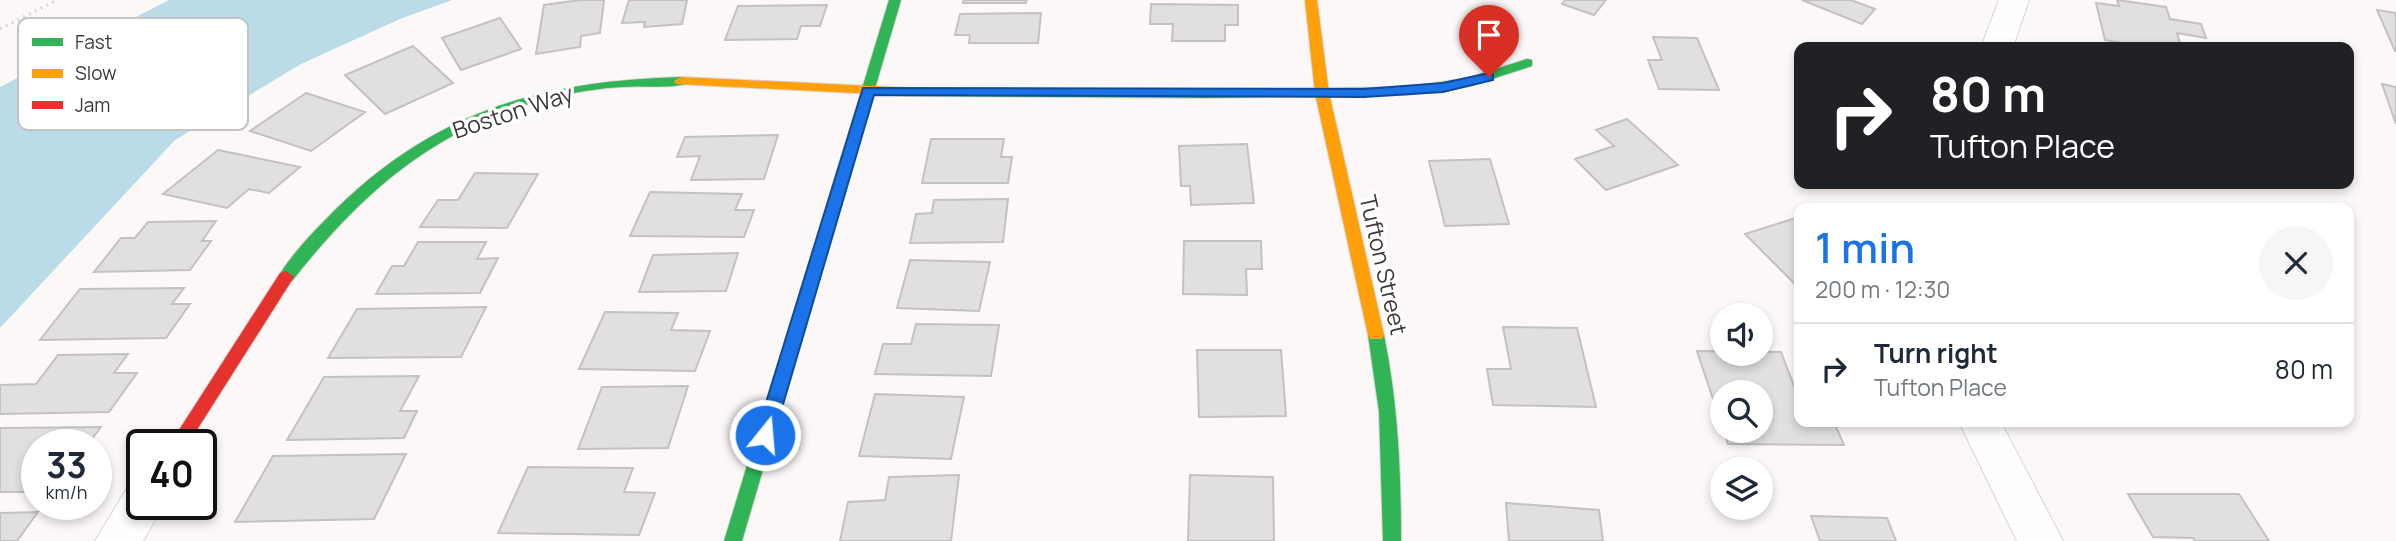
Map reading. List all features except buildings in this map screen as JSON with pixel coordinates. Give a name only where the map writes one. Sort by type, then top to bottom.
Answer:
[{"type":"street","points":[[733,541],[895,0]]},
{"type":"street","name":"Tufton Street","points":[[1311,0],[1322,93],[1383,369],[1392,449],[1392,541]]},
{"type":"street","points":[[1999,42],[2014,0]]},
{"type":"street","name":"Boston Way","points":[[189,429],[318,233],[352,198],[388,168],[443,135],[532,101],[614,83],[698,82],[868,91],[1322,93],[1443,88],[1489,77],[1527,63]]},
{"type":"street","points":[[1983,427],[2040,541]]},
{"type":"street","points":[[118,541],[131,520]]},
{"type":"path","points":[[22,18],[57,0]]},
{"type":"path","points":[[0,29],[18,20]]},
{"type":"water","points":[[169,0],[452,0],[400,19],[301,64],[248,96],[248,18],[134,18]]},
{"type":"water","points":[[18,78],[18,130],[192,130],[175,140],[0,328],[0,87]]},
{"type":"traffic: fast","points":[[733,541],[895,0]]},
{"type":"traffic: fast","points":[[912,92],[1206,94],[1407,91],[1470,82],[1527,63]]},
{"type":"traffic: fast","points":[[286,277],[323,230],[365,190],[409,155],[457,128],[509,106],[563,91],[621,83],[681,81]]},
{"type":"traffic: fast","points":[[1376,335],[1388,412],[1392,541]]},
{"type":"traffic: slow","points":[[1311,0],[1322,93],[1376,335]]},
{"type":"traffic: slow","points":[[681,81],[912,92]]},
{"type":"traffic: jam","points":[[189,429],[286,277]]},
{"type":"route","points":[[765,435],[868,91],[1364,93],[1443,88],[1489,77]]}]
